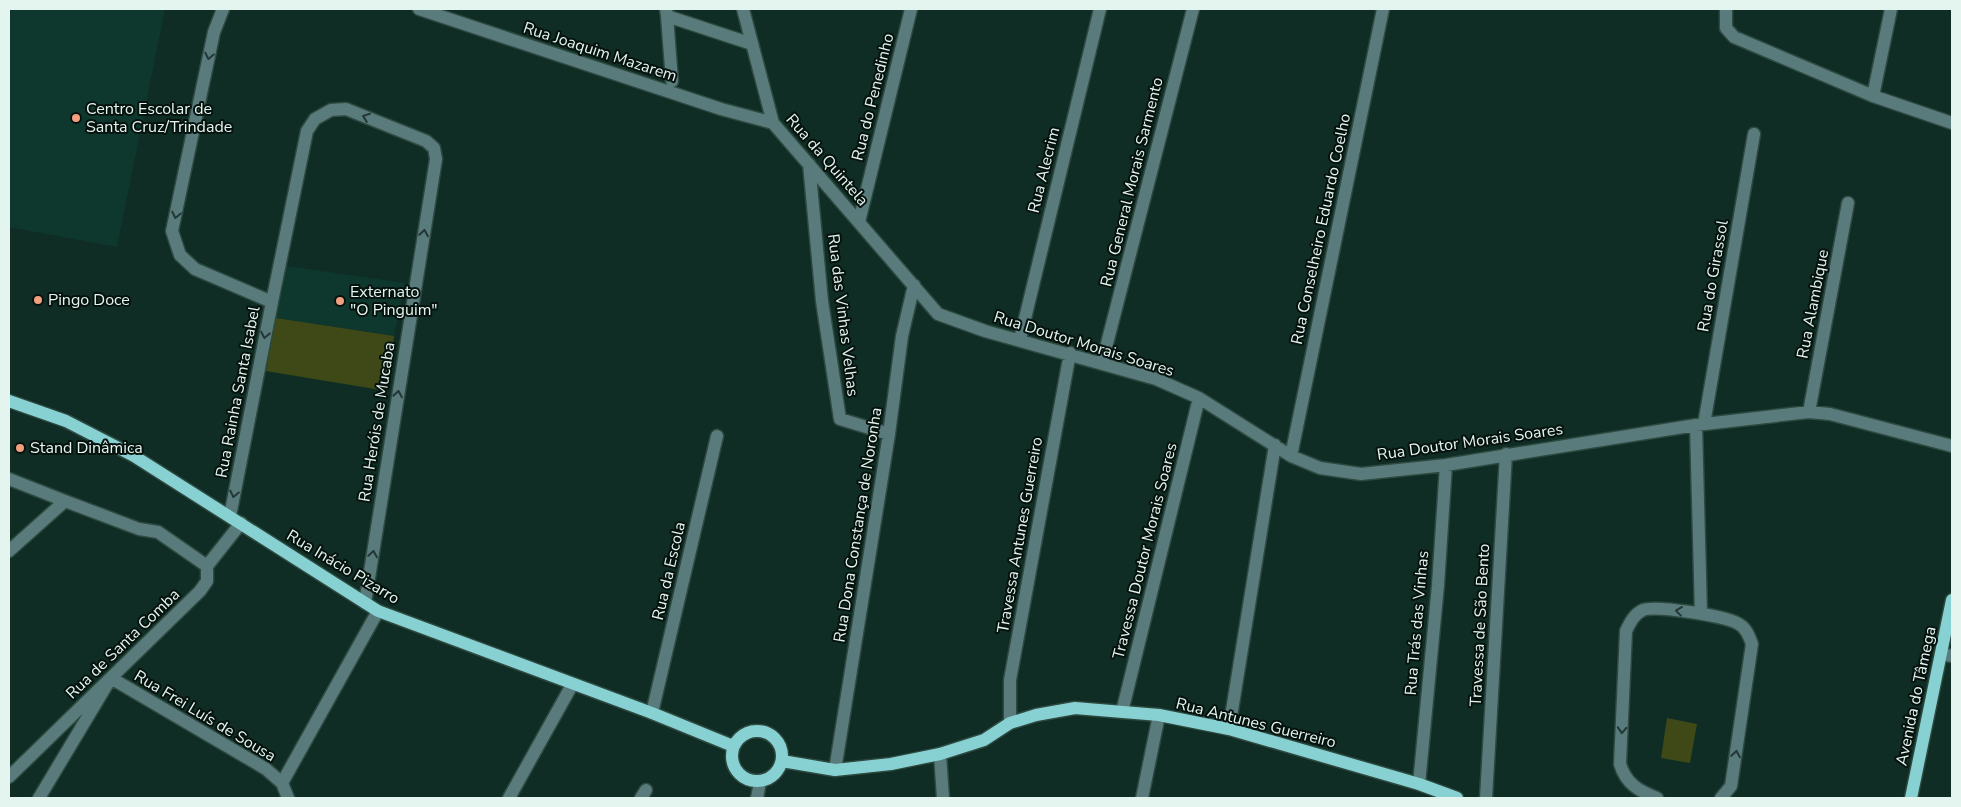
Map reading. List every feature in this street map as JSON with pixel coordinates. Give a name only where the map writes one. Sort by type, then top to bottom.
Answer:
[{"type":"main road","name":"Rua Inácio Pizarro","points":[[9,401],[66,421],[134,456],[378,611],[572,685],[652,713],[733,746]]},
{"type":"main road","name":"Avenida do Tâmega","points":[[1911,798],[1947,655],[1952,600]]},
{"type":"main road","name":"Rua Antunes Guerreiro","points":[[782,761],[835,770],[891,764],[940,754],[984,740],[1010,723],[1036,715],[1075,708],[1159,715],[1229,729],[1419,784],[1457,798]]},
{"type":"main road","points":[[750,732],[765,732],[777,740],[781,746],[782,761],[774,775],[760,782],[745,779],[734,768],[733,746],[743,735],[750,732]]},
{"type":"street","name":"Rua Rainha Santa Isabel","points":[[222,9],[214,32],[172,232],[180,255],[194,268],[272,302],[235,520]]},
{"type":"street","name":"Rua Joaquim Mazarem","points":[[419,9],[721,109],[772,123]]},
{"type":"street","name":"Rua da Quintela","points":[[743,9],[772,123],[914,285]]},
{"type":"street","name":"Rua do Penedinho","points":[[859,222],[911,9]]},
{"type":"street","name":"Rua Alecrim","points":[[1020,339],[1100,9]]},
{"type":"street","name":"Rua General Morais Sarmento","points":[[1102,363],[1193,9]]},
{"type":"street","name":"Rua Conselheiro Eduardo Coelho","points":[[1291,456],[1383,9]]},
{"type":"street","points":[[1726,9],[1726,28],[1734,37],[1873,96],[1952,123]]},
{"type":"street","points":[[1873,96],[1891,9]]},
{"type":"street","points":[[672,81],[666,12],[752,44]]},
{"type":"street","name":"Rua Heróis de Mucaba","points":[[272,302],[307,131],[315,119],[331,110],[346,109],[426,141],[434,148],[436,159],[365,603]]},
{"type":"street","name":"Rua do Girassol","points":[[1701,614],[1700,424],[1754,134]]},
{"type":"street","name":"Rua das Vinhas Velhas","points":[[809,164],[822,301],[840,419],[889,434]]},
{"type":"street","name":"Rua Alambique","points":[[1809,412],[1848,203]]},
{"type":"street","name":"Rua Doutor Morais Soares","points":[[914,285],[938,314],[985,331],[1070,353],[1156,380],[1199,398],[1291,456],[1320,468],[1361,474],[1446,465],[1700,424],[1809,412],[1830,414],[1952,446]]},
{"type":"street","name":"Rua Dona Constança de Noronha","points":[[835,770],[889,434],[902,336],[914,285]]},
{"type":"street","name":"Travessa Antunes Guerreiro","points":[[1010,723],[1010,680],[1070,353]]},
{"type":"street","name":"Travessa Doutor Morais Soares","points":[[1122,712],[1199,398]]},
{"type":"street","name":"Rua da Escola","points":[[652,713],[717,436]]},
{"type":"street","points":[[1229,729],[1275,445]]},
{"type":"street","name":"Travessa de São Bento","points":[[1486,798],[1506,454]]},
{"type":"street","name":"Rua Trás das Vinhas","points":[[1419,784],[1438,586],[1446,465]]},
{"type":"street","points":[[9,479],[139,528],[158,532],[207,566]]},
{"type":"street","points":[[9,551],[65,501]]},
{"type":"street","name":"Rua de Santa Comba","points":[[9,777],[200,592],[207,581],[207,566],[235,520]]},
{"type":"street","points":[[1658,798],[1642,793],[1632,786],[1624,775],[1620,764],[1626,631],[1632,619],[1642,610],[1655,608],[1701,614],[1737,623],[1748,632],[1752,644],[1731,786],[1721,798]]},
{"type":"street","points":[[288,798],[282,783],[378,611]]},
{"type":"street","points":[[39,798],[111,678]]},
{"type":"street","name":"Rua Frei Luís de Sousa","points":[[111,678],[266,769],[282,783]]},
{"type":"street","points":[[509,798],[572,685]]},
{"type":"street","points":[[1142,798],[1159,715]]},
{"type":"street","points":[[940,754],[943,798]]},
{"type":"street","points":[[757,798],[760,782]]},
{"type":"shaded area","name":"Centro Escolar de Santa Cruz/Trindade","points":[[9,9],[165,9],[117,247],[9,227]]},
{"type":"shaded area","name":"Externato \"O Pinguim\"","points":[[287,266],[405,283],[394,336],[276,318]]},
{"type":"green space","points":[[276,318],[394,336],[387,391],[266,371]]},
{"type":"green space","points":[[1667,718],[1697,724],[1690,763],[1661,758]]},
{"type":"place","name":"Centro Escolar de Santa Cruz/Trindade","points":[[76,118]]},
{"type":"place","name":"Pingo Doce","points":[[38,300]]},
{"type":"place","name":"Externato \"O Pinguim\"","points":[[340,301]]},
{"type":"place","name":"Stand Dinâmica","points":[[20,448]]}]
